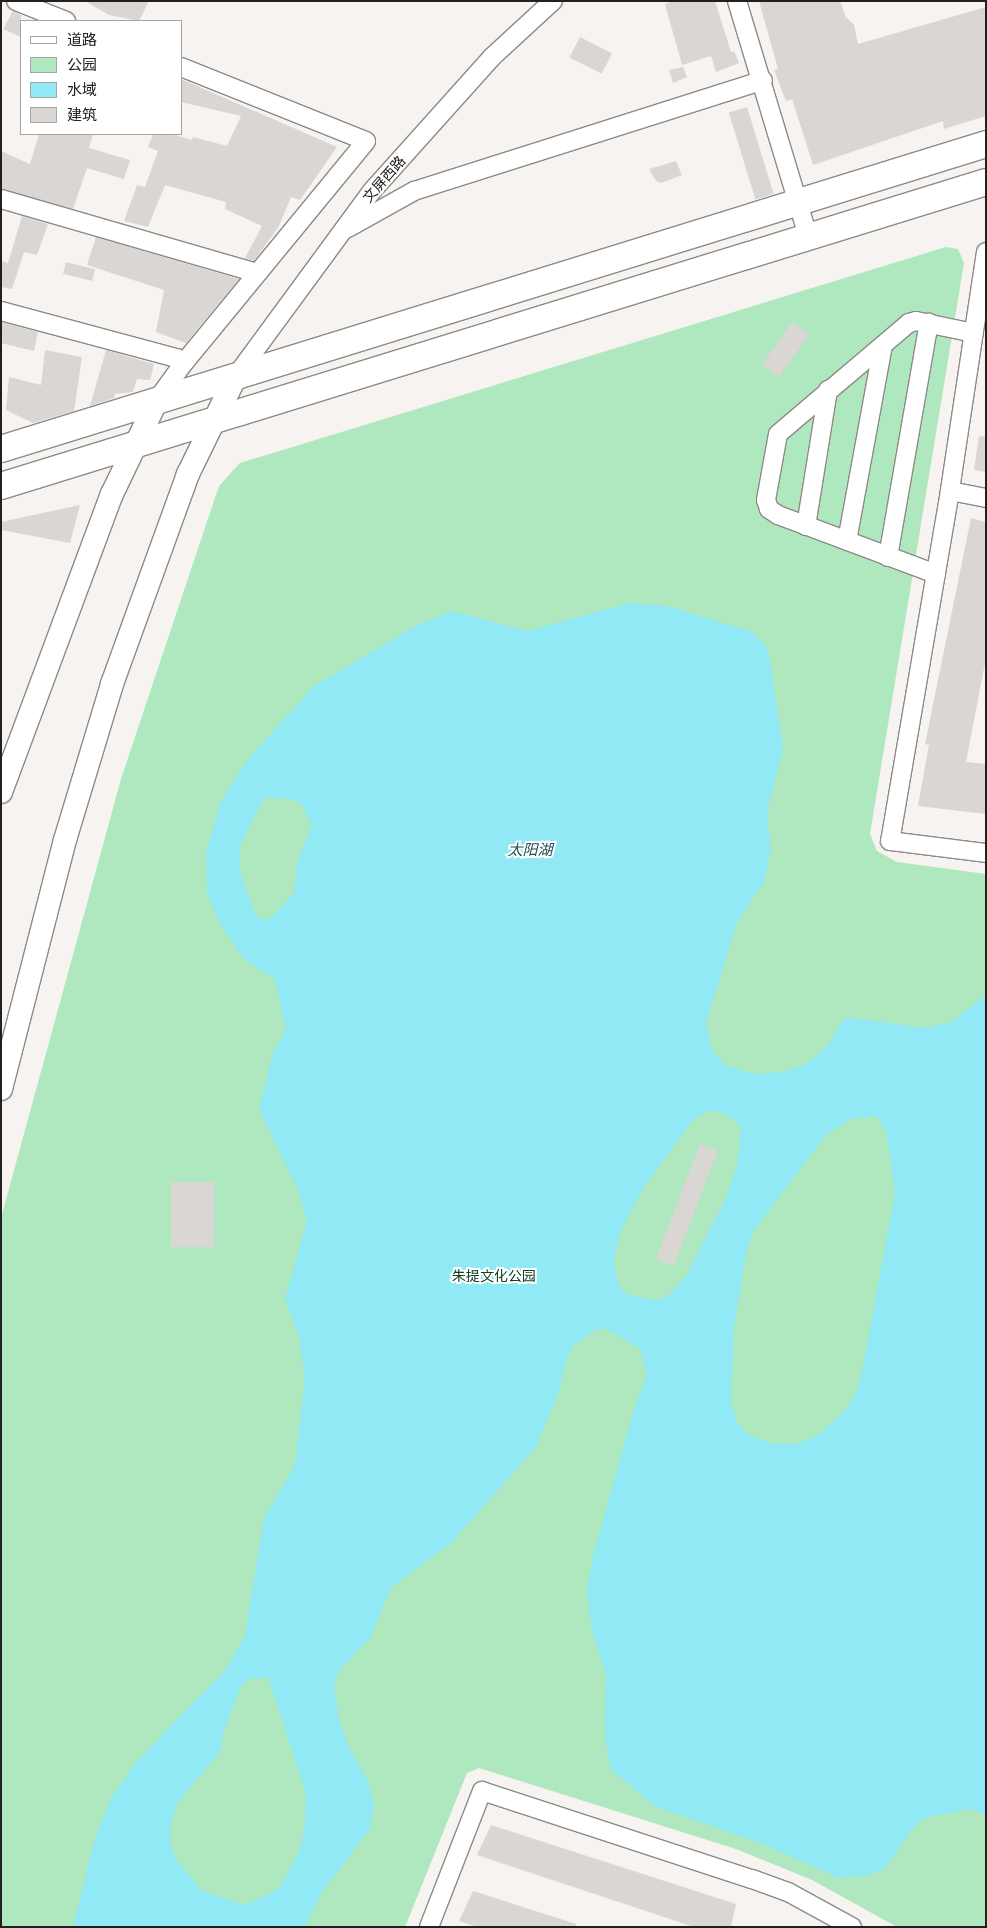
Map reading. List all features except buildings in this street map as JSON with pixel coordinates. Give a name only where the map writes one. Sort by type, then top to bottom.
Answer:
[{"type":"highway","points":[[1,449],[986,144]]},
{"type":"highway","points":[[1,486],[986,182]]},
{"type":"main road","points":[[1,1089],[87,762],[188,474],[236,376]]},
{"type":"main road","points":[[1,792],[112,494],[158,400]]},
{"type":"street","points":[[16,1],[64,20]]},
{"type":"street","name":"文屏西路","points":[[236,376],[371,192],[492,57],[553,1]]},
{"type":"street","points":[[737,1],[763,80],[808,236]]},
{"type":"street","points":[[158,400],[183,364],[366,141],[182,67]]},
{"type":"street","points":[[343,231],[414,191],[763,80]]},
{"type":"street","points":[[1,199],[258,273]]},
{"type":"street","points":[[986,252],[950,491],[890,841],[986,853]]},
{"type":"street","points":[[1,311],[177,358],[183,364]]},
{"type":"street","points":[[936,574],[778,515],[769,509],[766,500],[778,434],[909,323],[929,323],[974,333]]},
{"type":"street","points":[[888,557],[929,323]]},
{"type":"street","points":[[847,541],[883,345]]},
{"type":"street","points":[[806,526],[828,390]]},
{"type":"street","points":[[950,491],[986,498]]},
{"type":"street","points":[[429,1927],[482,1791],[788,1892],[852,1927]]},
{"type":"green space","name":"朱提文化公园","points":[[946,247],[958,249],[964,263],[870,834],[877,851],[897,862],[986,874],[986,1927],[897,1927],[812,1880],[736,1849],[479,1768],[467,1773],[405,1927],[1,1927],[1,1218],[121,779],[219,486],[240,463]]},
{"type":"water","name":"太阳湖","points":[[630,603],[667,606],[753,632],[768,649],[783,749],[767,812],[771,849],[764,882],[737,922],[706,1023],[712,1050],[726,1066],[756,1074],[784,1072],[806,1064],[827,1047],[842,1022],[848,1017],[925,1028],[951,1022],[986,995],[986,1815],[971,1809],[926,1817],[913,1828],[885,1868],[869,1875],[838,1878],[768,1846],[654,1806],[611,1769],[605,1737],[606,1674],[592,1631],[587,1592],[592,1560],[635,1406],[647,1375],[640,1349],[607,1329],[596,1330],[573,1346],[567,1358],[557,1397],[535,1448],[452,1542],[391,1588],[371,1637],[338,1672],[334,1686],[339,1720],[349,1747],[368,1781],[374,1805],[370,1829],[322,1892],[305,1927],[73,1927],[96,1834],[112,1797],[136,1762],[226,1669],[245,1636],[264,1518],[295,1465],[305,1378],[299,1337],[285,1299],[307,1221],[299,1192],[259,1109],[272,1056],[286,1030],[275,979],[245,960],[222,927],[207,893],[206,854],[221,801],[248,759],[314,686],[414,627],[451,611],[527,631]],"holes":[[[264,798],[292,799],[302,805],[312,826],[298,860],[294,893],[270,919],[261,919],[255,914],[239,869],[241,844]],[[708,1111],[719,1111],[735,1120],[741,1128],[737,1165],[726,1198],[687,1274],[672,1293],[660,1300],[631,1296],[621,1290],[616,1276],[614,1259],[620,1233],[643,1188],[697,1117]],[[876,1116],[886,1131],[895,1193],[860,1382],[854,1398],[841,1415],[815,1437],[796,1444],[774,1444],[749,1435],[737,1422],[731,1400],[734,1328],[746,1253],[754,1230],[826,1135],[851,1119]],[[268,1677],[306,1793],[305,1825],[300,1850],[281,1885],[270,1894],[244,1905],[203,1891],[175,1858],[170,1842],[171,1823],[177,1804],[221,1750],[223,1733],[241,1686],[248,1679]]]}]
